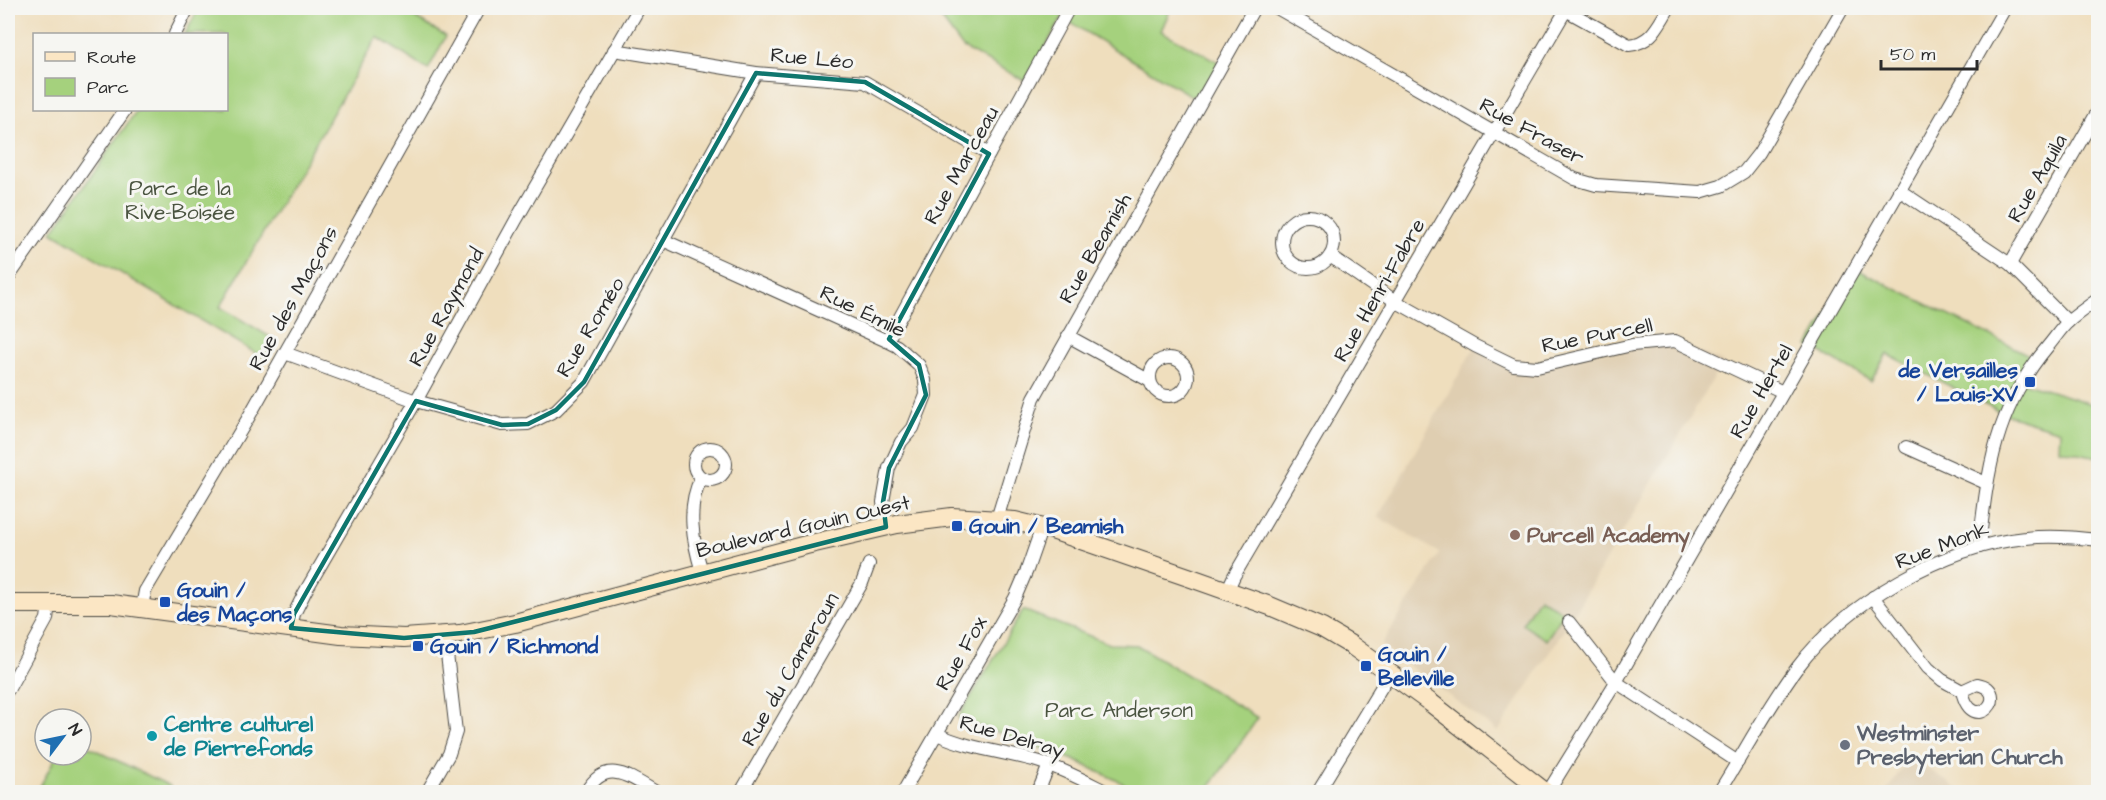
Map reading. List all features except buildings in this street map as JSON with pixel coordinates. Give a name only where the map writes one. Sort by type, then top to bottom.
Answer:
[{"type":"street","points":[[176,33],[188,8]]},
{"type":"street","name":"Rue des Maçons","points":[[142,607],[145,591],[285,353],[479,8]]},
{"type":"street","name":"Rue Raymond","points":[[291,628],[294,614],[305,592],[639,8]]},
{"type":"street","name":"Rue Marceau","points":[[887,341],[1069,8]]},
{"type":"street","name":"Rue Beamish","points":[[997,519],[1034,398],[1254,8]]},
{"type":"street","name":"Rue Fraser","points":[[1276,8],[1575,179],[1596,184],[1700,192],[1720,186],[1744,172],[1759,153],[1843,8]]},
{"type":"street","points":[[1564,9],[1629,45],[1640,44],[1649,38],[1669,8]]},
{"type":"street","name":"Rue Hertel","points":[[1546,792],[1616,682],[2005,8]]},
{"type":"street","name":"Rue Henri-Fabre","points":[[1227,591],[1564,9]]},
{"type":"street","name":"Rue Léo","points":[[614,50],[756,73],[865,82],[989,154]]},
{"type":"street","name":"Rue Roméo","points":[[285,353],[416,401],[501,425],[528,424],[556,410],[584,382],[756,73]]},
{"type":"street","points":[[8,278],[124,111]]},
{"type":"street","name":"Rue Aquila","points":[[2010,264],[2098,111]]},
{"type":"street","points":[[1899,190],[2010,264],[2068,322]]},
{"type":"street","points":[[1303,215],[1320,218],[1327,223],[1334,239],[1330,256],[1316,267],[1308,268],[1292,263],[1286,256],[1281,240],[1288,224],[1303,215]]},
{"type":"street","name":"Rue Émile","points":[[663,240],[887,341],[897,346],[919,365],[925,380],[926,395],[913,428],[901,442],[889,468],[883,502],[886,526]]},
{"type":"street","name":"Rue Purcell","points":[[1330,256],[1395,301],[1474,346],[1514,365],[1537,367],[1632,345],[1675,341],[1783,392]]},
{"type":"street","points":[[1979,547],[1986,483],[1996,441],[2011,400],[2037,359],[2068,322],[2098,299]]},
{"type":"street","points":[[1068,336],[1150,381]]},
{"type":"street","points":[[1906,447],[1986,483]]},
{"type":"street","points":[[701,478],[694,496],[693,519],[695,545],[702,573]]},
{"type":"street","name":"Boulevard Gouin Ouest","points":[[8,604],[111,604],[376,638],[445,637],[515,623],[886,526],[952,517],[997,519],[1042,527],[1227,591],[1322,628],[1351,645],[1390,673],[1546,792]]},
{"type":"street","name":"Rue Fox","points":[[903,792],[1015,598],[1042,527]]},
{"type":"street","name":"Rue Monk","points":[[1719,792],[1797,668],[1841,622],[1873,597],[1920,570],[1979,547],[2036,537],[2060,536],[2098,540]]},
{"type":"street","name":"Rue du Cameroun","points":[[741,792],[862,583],[869,564]]},
{"type":"street","points":[[1873,597],[1928,668],[1942,680],[1962,691]]},
{"type":"street","points":[[8,690],[47,618],[50,603]]},
{"type":"street","points":[[1569,622],[1616,682],[1738,762]]},
{"type":"street","points":[[427,792],[449,754],[456,732],[445,637]]},
{"type":"street","points":[[1318,792],[1390,673]]},
{"type":"street","name":"Rue Delray","points":[[938,734],[1049,765],[1107,792]]},
{"type":"street","points":[[1038,792],[1049,765]]},
{"type":"street","points":[[586,792],[597,778],[610,772],[625,775],[656,792]]},
{"type":"highlighted area","points":[[756,73],[865,82],[989,154],[889,339],[919,365],[926,395],[889,468],[883,502],[886,527],[474,632],[404,638],[291,628],[294,614],[416,401],[502,425],[528,424],[556,410],[584,382]]},
{"type":"shaded area","name":"Purcell Academy","points":[[1675,341],[1723,362],[1569,622],[1498,732],[1381,645],[1440,553],[1378,517],[1475,346],[1514,365]]},
{"type":"shaded area","points":[[1910,756],[1962,792],[1886,792]]},
{"type":"green space","name":"Parc de la Rive-Boisée","points":[[199,8],[398,8],[446,36],[428,70],[377,37],[220,307],[277,341],[267,360],[52,232],[136,111],[228,111],[228,33],[186,33]]},
{"type":"green space","points":[[926,8],[1068,8],[1025,81],[963,48],[937,13]]},
{"type":"green space","points":[[1072,8],[1171,8],[1161,31],[1222,64],[1201,102],[1066,20]]},
{"type":"green space","points":[[1854,268],[2037,359],[2023,382],[2098,406],[2098,457],[2059,449],[2060,431],[2005,414],[1887,354],[1871,381],[1809,346]]},
{"type":"green space","points":[[1539,597],[1564,613],[1546,640],[1522,624]]},
{"type":"green space","name":"Parc Anderson","points":[[1023,610],[1110,644],[1137,645],[1258,718],[1206,792],[1141,792],[1074,760],[958,718]]},
{"type":"green space","points":[[93,749],[170,786],[171,792],[37,792],[51,767],[93,767]]},
{"type":"place","name":"de Versailles / Louis-XV","points":[[2030,382]]},
{"type":"place","name":"Gouin / Beamish","points":[[957,526]]},
{"type":"place","name":"Purcell Academy","points":[[1515,535]]},
{"type":"place","name":"Gouin / des Maçons","points":[[165,602]]},
{"type":"place","name":"Gouin / Richmond","points":[[418,646]]},
{"type":"place","name":"Gouin / Belleville","points":[[1366,666]]},
{"type":"place","name":"Centre culturel de Pierrefonds","points":[[152,736]]},
{"type":"place","name":"Westminster Presbyterian Church","points":[[1845,745]]}]
